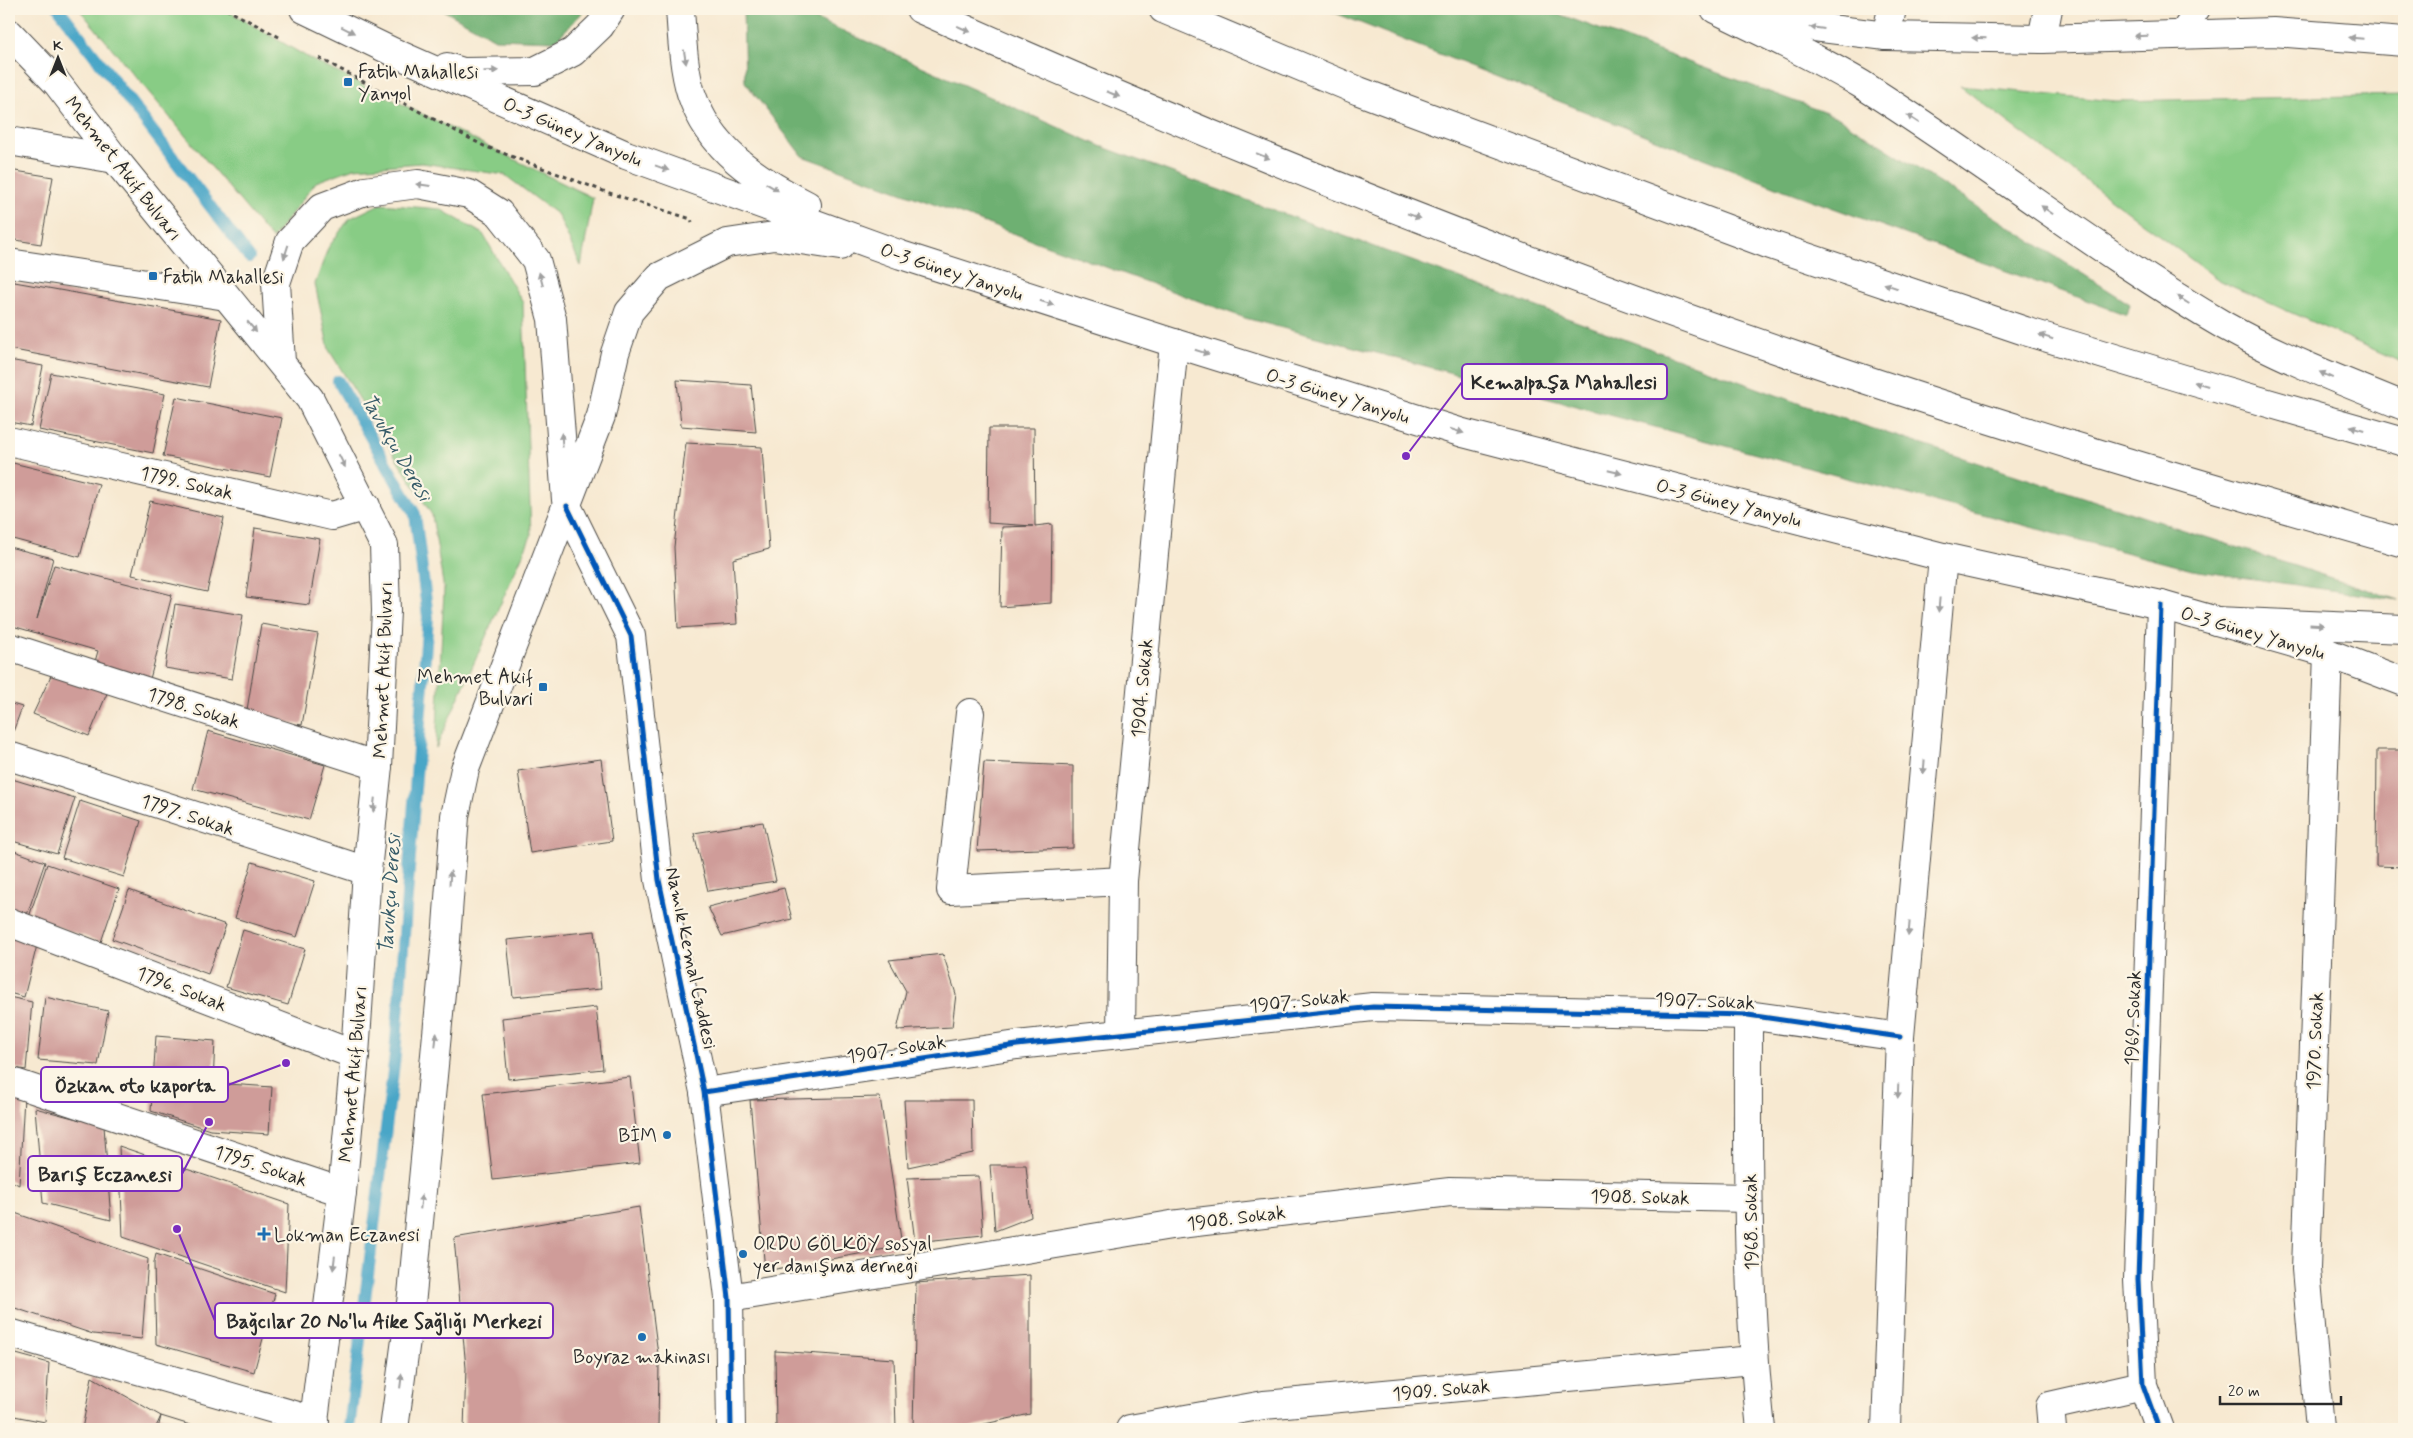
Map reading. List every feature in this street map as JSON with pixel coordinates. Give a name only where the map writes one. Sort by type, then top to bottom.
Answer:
[{"type":"main road","name":"O-3 Güney Yanyolu","points":[[304,9],[393,52],[626,155],[901,255],[1174,344],[1463,433],[1944,557],[2161,605],[2328,652],[2404,682]]},
{"type":"main road","points":[[393,52],[463,72],[535,71],[573,52],[600,26],[611,9]]},
{"type":"main road","points":[[680,9],[691,92],[702,118],[734,160],[769,186],[901,255]]},
{"type":"main road","points":[[920,9],[1165,116],[1365,198],[1788,354],[2006,426],[2404,543]]},
{"type":"main road","points":[[1163,9],[1359,91],[1765,243],[2025,331],[2404,442]]},
{"type":"main road","points":[[1713,9],[1790,24],[1886,36],[2042,39],[2273,32],[2404,42]]},
{"type":"main road","points":[[1713,9],[1787,44],[1860,84],[2008,182],[2133,269],[2226,327],[2332,378],[2404,406]]},
{"type":"main road","points":[[1886,36],[1892,9]]},
{"type":"main road","points":[[2042,39],[2048,9]]},
{"type":"main road","name":"Mehmet Akif Bulvarı","points":[[9,33],[57,83],[115,159],[310,399],[366,506],[384,545],[386,611],[378,766],[367,871],[356,1055],[342,1192],[314,1425]]},
{"type":"main road","points":[[9,140],[115,159]]},
{"type":"main road","points":[[281,362],[276,283],[290,241],[322,206],[365,191],[418,184],[469,194],[499,213],[536,260],[552,318],[567,506]]},
{"type":"main road","points":[[394,1429],[413,1285],[446,940],[455,816],[465,769],[601,416],[615,353],[629,312],[659,277],[727,243],[774,236],[901,255]]},
{"type":"main road","points":[[9,263],[226,296]]},
{"type":"main road","name":"1904. Sokak","points":[[1121,1034],[1123,881],[1174,344]]},
{"type":"main road","name":"1799. Sokak","points":[[9,441],[332,516],[366,506]]},
{"type":"main road","name":"Namık Kemal Caddesi","points":[[567,506],[631,636],[659,880],[704,1092],[729,1298],[731,1429]]},
{"type":"main road","points":[[1886,1429],[1900,1037],[1944,557]]},
{"type":"main road","name":"1969. Sokak","points":[[2159,1429],[2143,1385],[2138,1279],[2161,605]]},
{"type":"main road","points":[[2216,621],[2404,629]]},
{"type":"main road","name":"1798. Sokak","points":[[9,647],[378,766]]},
{"type":"main road","name":"1970. Sokak","points":[[2320,1429],[2306,1269],[2328,652]]},
{"type":"main road","points":[[970,713],[951,890],[1123,881]]},
{"type":"main road","name":"1797. Sokak","points":[[9,756],[367,871]]},
{"type":"main road","name":"1796. Sokak","points":[[9,922],[356,1055]]},
{"type":"main road","name":"1907. Sokak","points":[[704,1092],[1017,1045],[1373,1007],[1748,1015],[1900,1037]]},
{"type":"main road","name":"1968. Sokak","points":[[1748,1015],[1748,1198],[1754,1360],[1761,1429]]},
{"type":"main road","name":"1795. Sokak","points":[[9,1081],[342,1192]]},
{"type":"main road","name":"1908. Sokak","points":[[729,1298],[1171,1225],[1450,1192],[1748,1198]]},
{"type":"main road","points":[[9,1332],[314,1425]]},
{"type":"main road","name":"1909. Sokak","points":[[1130,1429],[1264,1405],[1754,1360]]},
{"type":"main road","points":[[2052,1429],[2050,1406],[2143,1385]]},
{"type":"lane","points":[[2180,35],[2198,9]]},
{"type":"path","points":[[226,9],[284,40]]},
{"type":"path","points":[[318,58],[484,146],[606,192],[690,219],[703,256]]},
{"type":"green space","points":[[79,9],[225,9],[314,61],[593,198],[581,266],[558,215],[505,175],[422,163],[354,168],[316,182],[272,239]]},
{"type":"green space","points":[[441,9],[586,9],[555,41],[495,39]]},
{"type":"green space","points":[[743,9],[794,9],[1100,146],[1825,413],[2399,600],[2192,570],[1245,318],[802,156],[745,82]]},
{"type":"green space","points":[[1325,9],[1545,9],[1837,117],[2130,304],[2127,315],[1784,190]]},
{"type":"green space","points":[[1960,86],[2115,101],[2404,95],[2404,363],[2220,281]]},
{"type":"green space","points":[[380,204],[440,209],[483,234],[523,303],[531,536],[436,748],[444,590],[432,515],[329,350],[315,284],[328,248],[349,219]]},
{"type":"building","points":[[9,170],[53,177],[41,244],[9,239]]},
{"type":"building","points":[[9,281],[221,319],[208,387],[9,349]]},
{"type":"building","points":[[9,360],[43,366],[31,426],[9,422]]},
{"type":"building","points":[[51,373],[165,394],[153,453],[39,430]]},
{"type":"building","points":[[677,380],[751,385],[756,432],[681,426]]},
{"type":"building","points":[[176,397],[282,418],[270,477],[163,456]]},
{"type":"building","points":[[989,428],[1034,428],[1035,526],[1052,524],[1051,603],[1000,607],[1002,527],[1033,526],[988,523]]},
{"type":"building","points":[[686,443],[762,447],[769,549],[733,559],[737,624],[678,628],[674,547]]},
{"type":"building","points":[[9,462],[99,484],[80,557],[9,538]]},
{"type":"building","points":[[150,501],[224,518],[207,592],[132,575]]},
{"type":"building","points":[[255,528],[320,539],[309,605],[246,597]]},
{"type":"building","points":[[9,547],[53,558],[37,619],[54,565],[172,595],[150,679],[94,665],[98,651],[9,625]]},
{"type":"building","points":[[175,604],[243,615],[232,679],[165,668]]},
{"type":"building","points":[[261,624],[318,634],[302,725],[246,716]]},
{"type":"building","points":[[54,669],[108,691],[89,736],[33,714]]},
{"type":"building","points":[[9,703],[22,707],[13,732],[9,731]]},
{"type":"building","points":[[208,731],[325,765],[309,820],[193,789]]},
{"type":"building","points":[[2377,750],[2404,750],[2404,867],[2376,866]]},
{"type":"building","points":[[601,759],[612,841],[530,853],[518,771]]},
{"type":"building","points":[[984,762],[1073,766],[1073,848],[977,851]]},
{"type":"building","points":[[12,779],[75,798],[57,854],[9,840],[9,790]]},
{"type":"building","points":[[80,801],[141,821],[124,877],[62,858]]},
{"type":"building","points":[[763,822],[776,881],[708,891],[694,833]]},
{"type":"building","points":[[9,849],[45,862],[27,915],[9,909]]},
{"type":"building","points":[[252,862],[315,881],[297,937],[235,918]]},
{"type":"building","points":[[47,864],[119,889],[101,942],[29,917]]},
{"type":"building","points":[[784,888],[792,919],[722,936],[708,907]]},
{"type":"building","points":[[129,890],[226,925],[208,974],[112,939]]},
{"type":"building","points":[[243,930],[305,949],[288,1005],[226,987]]},
{"type":"building","points":[[595,931],[601,989],[513,997],[507,940]]},
{"type":"building","points":[[9,934],[38,941],[24,997],[9,993]]},
{"type":"building","points":[[943,954],[956,994],[952,1027],[897,1030],[906,991],[889,960]]},
{"type":"building","points":[[9,997],[32,1002],[26,1070],[9,1067]]},
{"type":"building","points":[[45,997],[108,1011],[98,1065],[38,1060]]},
{"type":"building","points":[[596,1007],[603,1069],[508,1079],[502,1018]]},
{"type":"building","points":[[156,1036],[215,1041],[213,1083],[272,1087],[269,1134],[210,1130],[151,1111]]},
{"type":"building","points":[[630,1077],[640,1163],[493,1180],[483,1094]]},
{"type":"building","points":[[9,1096],[24,1097],[19,1185],[9,1180]]},
{"type":"building","points":[[880,1097],[902,1246],[765,1271],[750,1100]]},
{"type":"building","points":[[904,1100],[972,1100],[973,1153],[908,1167]]},
{"type":"building","points":[[35,1108],[104,1126],[111,1220],[43,1203]]},
{"type":"building","points":[[119,1146],[289,1204],[285,1292],[123,1237]]},
{"type":"building","points":[[990,1165],[1026,1165],[1031,1217],[995,1231]]},
{"type":"building","points":[[979,1176],[983,1235],[915,1242],[907,1178]]},
{"type":"building","points":[[639,1207],[659,1362],[658,1429],[464,1429],[466,1368],[454,1238]]},
{"type":"building","points":[[9,1211],[148,1259],[142,1339],[93,1334],[9,1306]]},
{"type":"building","points":[[156,1254],[275,1294],[254,1372],[156,1344],[154,1263]]},
{"type":"building","points":[[1030,1275],[1030,1414],[962,1429],[913,1429],[916,1283]]},
{"type":"building","points":[[775,1351],[894,1359],[896,1429],[776,1429]]},
{"type":"building","points":[[9,1352],[49,1363],[45,1422],[9,1415]]},
{"type":"building","points":[[92,1377],[161,1416],[155,1429],[82,1429]]},
{"type":"building","points":[[161,1416],[203,1429],[158,1429]]},
{"type":"waterway","points":[[59,9],[249,257]]},
{"type":"waterway","name":"Tavukçu Deresi","points":[[338,381],[415,514],[428,617],[395,1055],[349,1429]]},
{"type":"cycle path","points":[[567,506],[631,636],[659,880],[704,1092],[729,1298],[731,1429]]},
{"type":"cycle path","points":[[2159,1429],[2143,1385],[2138,1279],[2161,605]]},
{"type":"cycle path","points":[[704,1092],[1017,1045],[1373,1007],[1748,1015],[1900,1037]]},
{"type":"place","name":"Fatih Mahallesi Yanyol","points":[[348,82]]},
{"type":"place","name":"Fatih Mahallesi","points":[[153,276]]},
{"type":"place","name":"Kemalpaşa Mahallesi","points":[[1406,456]]},
{"type":"place","name":"Mehmet Akif Bulvari","points":[[543,687]]},
{"type":"place","name":"Özkan oto kaporta","points":[[286,1063]]},
{"type":"place","name":"Barış Eczanesi","points":[[209,1122]]},
{"type":"place","name":"BİM","points":[[667,1135]]},
{"type":"place","name":"Bağcılar 20 No'lu Aike Sağlığı Merkezi","points":[[177,1229]]},
{"type":"place","name":"Lokman Eczanesi","points":[[264,1234]]},
{"type":"place","name":"ORDU GÖLKÖY sosyal yer danışma derneği","points":[[743,1254]]},
{"type":"place","name":"Boyraz makinası","points":[[642,1337]]}]
